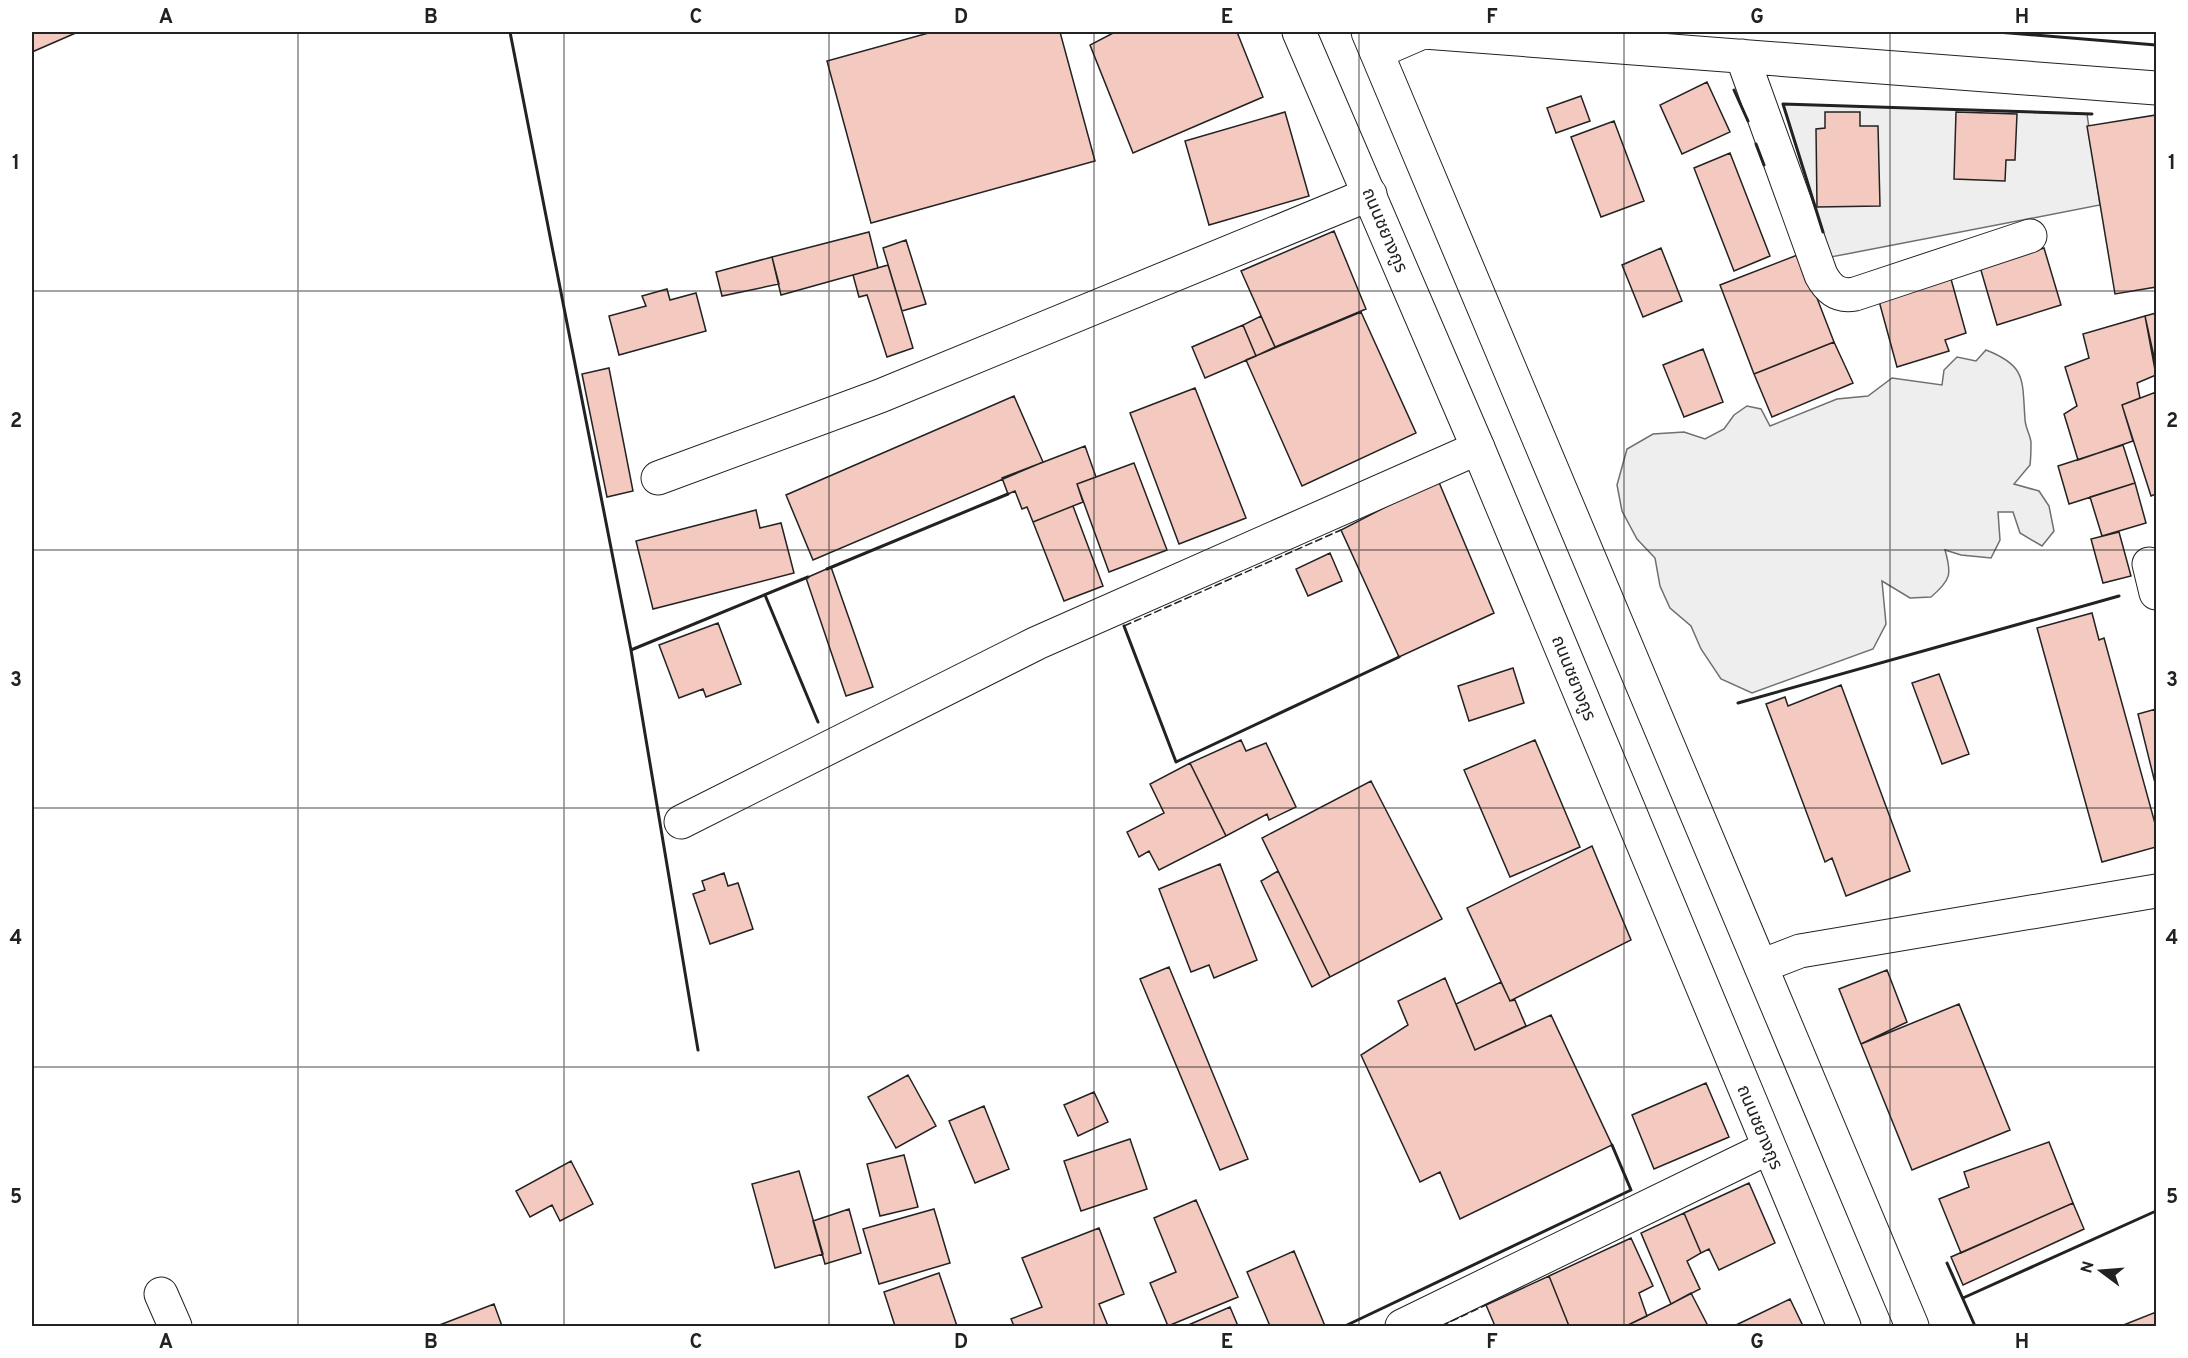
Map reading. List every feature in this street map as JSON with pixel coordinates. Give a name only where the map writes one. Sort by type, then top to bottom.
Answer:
[{"type":"street","name":"ถนนชยางกูร","points":[[1299,32],[1478,448],[1844,1326]]},
{"type":"street","points":[[1912,1326],[1372,42],[1424,32],[2157,88]]},
{"type":"street","points":[[1742,56],[1821,275],[1831,289],[1847,296],[1856,294],[2030,236]]},
{"type":"street","points":[[658,478],[880,396],[1370,194]]},
{"type":"street","points":[[681,822],[1037,643],[1478,448]]},
{"type":"street","points":[[1761,966],[1800,951],[2157,891]]},
{"type":"street","points":[[1402,1326],[1768,1148]]},
{"type":"street","points":[[161,1294],[175,1326]]},
{"type":"shaded area","points":[[1783,104],[2087,114],[2100,205],[1831,257]]},
{"type":"shaded area","points":[[1986,350],[2009,362],[2020,376],[2025,422],[2031,442],[2031,459],[2030,465],[2014,484],[2039,491],[2049,506],[2054,531],[2042,546],[2020,533],[2013,512],[1998,512],[2000,540],[1991,558],[1961,555],[1945,550],[1949,565],[1948,576],[1943,586],[1931,597],[1910,598],[1882,581],[1886,624],[1873,649],[1752,693],[1721,679],[1701,649],[1691,626],[1670,608],[1660,586],[1655,558],[1637,539],[1622,511],[1617,485],[1627,449],[1653,434],[1684,432],[1705,439],[1724,429],[1734,415],[1747,406],[1761,409],[1770,426],[1837,399],[1868,396],[1892,378],[1942,385],[1944,370],[1957,357],[1976,361]]},
{"type":"building","points":[[32,32],[78,32],[32,52]]},
{"type":"building","points":[[932,32],[1060,32],[1095,161],[871,223],[827,61]]},
{"type":"building","points":[[1115,32],[1237,32],[1263,97],[1133,153],[1090,45]]},
{"type":"building","points":[[1707,82],[1730,132],[1682,154],[1660,105]]},
{"type":"building","points":[[1581,96],[1590,121],[1556,133],[1547,108]]},
{"type":"building","points":[[1285,112],[1309,196],[1209,225],[1185,141]]},
{"type":"building","points":[[1825,112],[1860,112],[1860,126],[1878,126],[1880,206],[1817,207],[1816,129],[1825,128]]},
{"type":"building","points":[[1956,112],[2017,114],[2015,160],[2006,160],[2005,181],[1954,179]]},
{"type":"building","points":[[2156,115],[2156,287],[2115,294],[2087,126]]},
{"type":"building","points":[[1614,121],[1644,201],[1601,217],[1571,137]]},
{"type":"building","points":[[1730,153],[1770,256],[1734,271],[1694,168]]},
{"type":"building","points":[[1334,231],[1366,309],[1275,347],[1241,271]]},
{"type":"building","points":[[869,232],[878,268],[781,295],[772,257]]},
{"type":"building","points":[[906,240],[926,304],[902,311],[883,248]]},
{"type":"building","points":[[1661,248],[1682,301],[1643,317],[1622,265]]},
{"type":"building","points":[[2044,248],[2061,305],[1997,325],[1980,267]]},
{"type":"building","points":[[1800,254],[1834,342],[1754,374],[1720,285]]},
{"type":"building","points":[[772,257],[779,284],[722,296],[716,272]]},
{"type":"building","points":[[888,265],[913,348],[887,357],[867,295],[859,297],[853,275]]},
{"type":"building","points":[[1951,279],[1966,333],[1945,340],[1949,351],[1897,367],[1879,301]]},
{"type":"building","points":[[667,289],[670,300],[696,293],[706,331],[619,355],[609,316],[646,306],[642,296]]},
{"type":"building","points":[[1361,312],[1416,433],[1302,486],[1246,360]]},
{"type":"building","points":[[2156,313],[2156,366],[2145,316]]},
{"type":"building","points":[[1261,316],[1275,347],[1256,356],[1243,325]]},
{"type":"building","points":[[2145,316],[2156,375],[2137,383],[2140,398],[2122,405],[2133,441],[2078,460],[2064,414],[2077,406],[2065,367],[2089,358],[2083,334]]},
{"type":"building","points":[[1243,325],[1256,356],[1205,378],[1192,347]]},
{"type":"building","points":[[1834,342],[1853,383],[1772,417],[1754,374]]},
{"type":"building","points":[[1703,349],[1723,402],[1684,417],[1663,365]]},
{"type":"building","points":[[609,368],[633,491],[607,497],[582,374]]},
{"type":"building","points":[[1195,388],[1246,518],[1179,544],[1130,413]]},
{"type":"building","points":[[2156,392],[2156,494],[2151,496],[2122,405]]},
{"type":"building","points":[[1014,396],[1043,462],[813,560],[786,495]]},
{"type":"building","points":[[2123,445],[2135,483],[2069,504],[2058,466]]},
{"type":"building","points":[[1085,446],[1096,477],[1077,484],[1083,502],[1033,522],[1027,507],[1022,509],[1015,491],[1008,494],[1002,478]]},
{"type":"building","points":[[1134,463],[1167,550],[1109,572],[1077,484]]},
{"type":"building","points":[[1438,480],[1494,613],[1399,657],[1341,530]]},
{"type":"building","points":[[2135,483],[2146,523],[2102,536],[2090,497]]},
{"type":"building","points":[[1073,506],[1103,586],[1064,601],[1033,522]]},
{"type":"building","points":[[756,510],[760,528],[781,523],[794,573],[653,609],[636,541]]},
{"type":"building","points":[[2119,532],[2131,576],[2103,583],[2091,539]]},
{"type":"building","points":[[1330,553],[1342,581],[1308,596],[1296,569]]},
{"type":"building","points":[[831,567],[873,687],[846,696],[806,578]]},
{"type":"building","points":[[2092,613],[2099,640],[2104,638],[2156,827],[2156,847],[2102,862],[2037,628]]},
{"type":"building","points":[[718,623],[741,684],[706,697],[703,689],[679,698],[659,645]]},
{"type":"building","points":[[1513,668],[1524,703],[1469,721],[1458,686]]},
{"type":"building","points":[[1939,674],[1969,754],[1942,764],[1912,683]]},
{"type":"building","points":[[1841,685],[1910,871],[1846,896],[1832,858],[1825,862],[1766,704],[1785,697],[1788,706]]},
{"type":"building","points":[[2156,709],[2156,787],[2138,714]]},
{"type":"building","points":[[1241,740],[1246,751],[1266,743],[1296,807],[1269,820],[1267,814],[1226,836],[1190,763]]},
{"type":"building","points":[[1535,740],[1580,847],[1510,877],[1464,770]]},
{"type":"building","points":[[1190,763],[1226,836],[1159,870],[1149,851],[1139,857],[1127,832],[1164,813],[1150,784]]},
{"type":"building","points":[[1371,781],[1442,919],[1330,977],[1262,838]]},
{"type":"building","points":[[1592,846],[1631,940],[1510,1001],[1467,908]]},
{"type":"building","points":[[1220,864],[1257,960],[1214,978],[1209,965],[1191,972],[1159,889]]},
{"type":"building","points":[[1278,871],[1330,977],[1312,987],[1261,881]]},
{"type":"building","points":[[724,873],[728,886],[738,883],[753,929],[710,944],[693,894],[705,890],[702,881]]},
{"type":"building","points":[[1169,967],[1248,1159],[1220,1170],[1140,979]]},
{"type":"building","points":[[1887,970],[1907,1022],[1861,1044],[1839,989]]},
{"type":"building","points":[[1445,978],[1475,1050],[1551,1015],[1612,1145],[1460,1219],[1440,1172],[1420,1182],[1361,1055],[1408,1025],[1398,1001]]},
{"type":"building","points":[[1501,982],[1510,1001],[1515,1000],[1526,1026],[1475,1050],[1456,1004]]},
{"type":"building","points":[[1959,1004],[2010,1130],[1912,1170],[1861,1044]]},
{"type":"building","points":[[908,1075],[936,1126],[896,1148],[868,1097]]},
{"type":"building","points":[[1706,1083],[1729,1137],[1654,1169],[1632,1115]]},
{"type":"building","points":[[1094,1092],[1108,1122],[1078,1136],[1064,1105]]},
{"type":"building","points":[[984,1106],[1009,1169],[975,1183],[949,1121]]},
{"type":"building","points":[[1130,1139],[1147,1189],[1081,1211],[1064,1161]]},
{"type":"building","points":[[2049,1142],[2073,1203],[1961,1253],[1939,1199],[1969,1187],[1964,1172]]},
{"type":"building","points":[[904,1155],[918,1207],[880,1216],[867,1164]]},
{"type":"building","points":[[571,1161],[593,1204],[560,1221],[552,1205],[530,1217],[516,1191]]},
{"type":"building","points":[[799,1171],[823,1254],[775,1268],[752,1184]]},
{"type":"building","points":[[1749,1183],[1775,1243],[1719,1270],[1709,1249],[1701,1253],[1684,1213]]},
{"type":"building","points":[[1196,1200],[1238,1297],[1168,1326],[1150,1283],[1176,1272],[1154,1218]]},
{"type":"building","points":[[2073,1203],[2084,1229],[1963,1285],[1951,1257]]},
{"type":"building","points":[[849,1209],[861,1253],[825,1264],[813,1221]]},
{"type":"building","points":[[934,1209],[950,1263],[879,1284],[863,1229]]},
{"type":"building","points":[[1684,1213],[1701,1253],[1687,1261],[1700,1289],[1671,1304],[1641,1233]]},
{"type":"building","points":[[1099,1228],[1124,1294],[1099,1304],[1108,1326],[1014,1326],[1011,1319],[1042,1307],[1022,1258]]},
{"type":"building","points":[[1631,1238],[1653,1286],[1639,1293],[1647,1316],[1626,1326],[1569,1326],[1549,1276]]},
{"type":"building","points":[[1294,1251],[1325,1326],[1270,1326],[1247,1272]]},
{"type":"building","points":[[939,1273],[957,1326],[895,1326],[884,1292]]},
{"type":"building","points":[[1549,1276],[1569,1326],[1495,1326],[1486,1305]]},
{"type":"building","points":[[1691,1293],[1708,1326],[1626,1326],[1671,1304]]},
{"type":"building","points":[[1790,1299],[1803,1326],[1734,1326]]},
{"type":"building","points":[[494,1304],[502,1326],[437,1326]]},
{"type":"building","points":[[1230,1307],[1238,1326],[1186,1326]]},
{"type":"building","points":[[2156,1312],[2156,1326],[2121,1326]]},
{"type":"fence","points":[[1124,626],[1341,530]]},
{"type":"fence","points":[[1441,1326],[1486,1305]]},
{"type":"wall","points":[[510,32],[631,650],[698,1050]]},
{"type":"wall","points":[[1997,32],[2156,45]]},
{"type":"wall","points":[[1734,90],[1748,121]]},
{"type":"wall","points":[[1823,232],[1783,104],[2092,114]]},
{"type":"wall","points":[[1756,144],[1764,165]]},
{"type":"wall","points":[[827,569],[1008,494]]},
{"type":"wall","points":[[631,650],[808,577]]},
{"type":"wall","points":[[765,595],[818,722]]},
{"type":"wall","points":[[1738,703],[2119,596]]},
{"type":"wall","points":[[1124,626],[1176,762],[1399,657]]},
{"type":"wall","points":[[1345,1326],[1631,1190],[1612,1145]]},
{"type":"wall","points":[[1963,1298],[2156,1211]]},
{"type":"wall","points":[[1947,1263],[1975,1326]]}]
